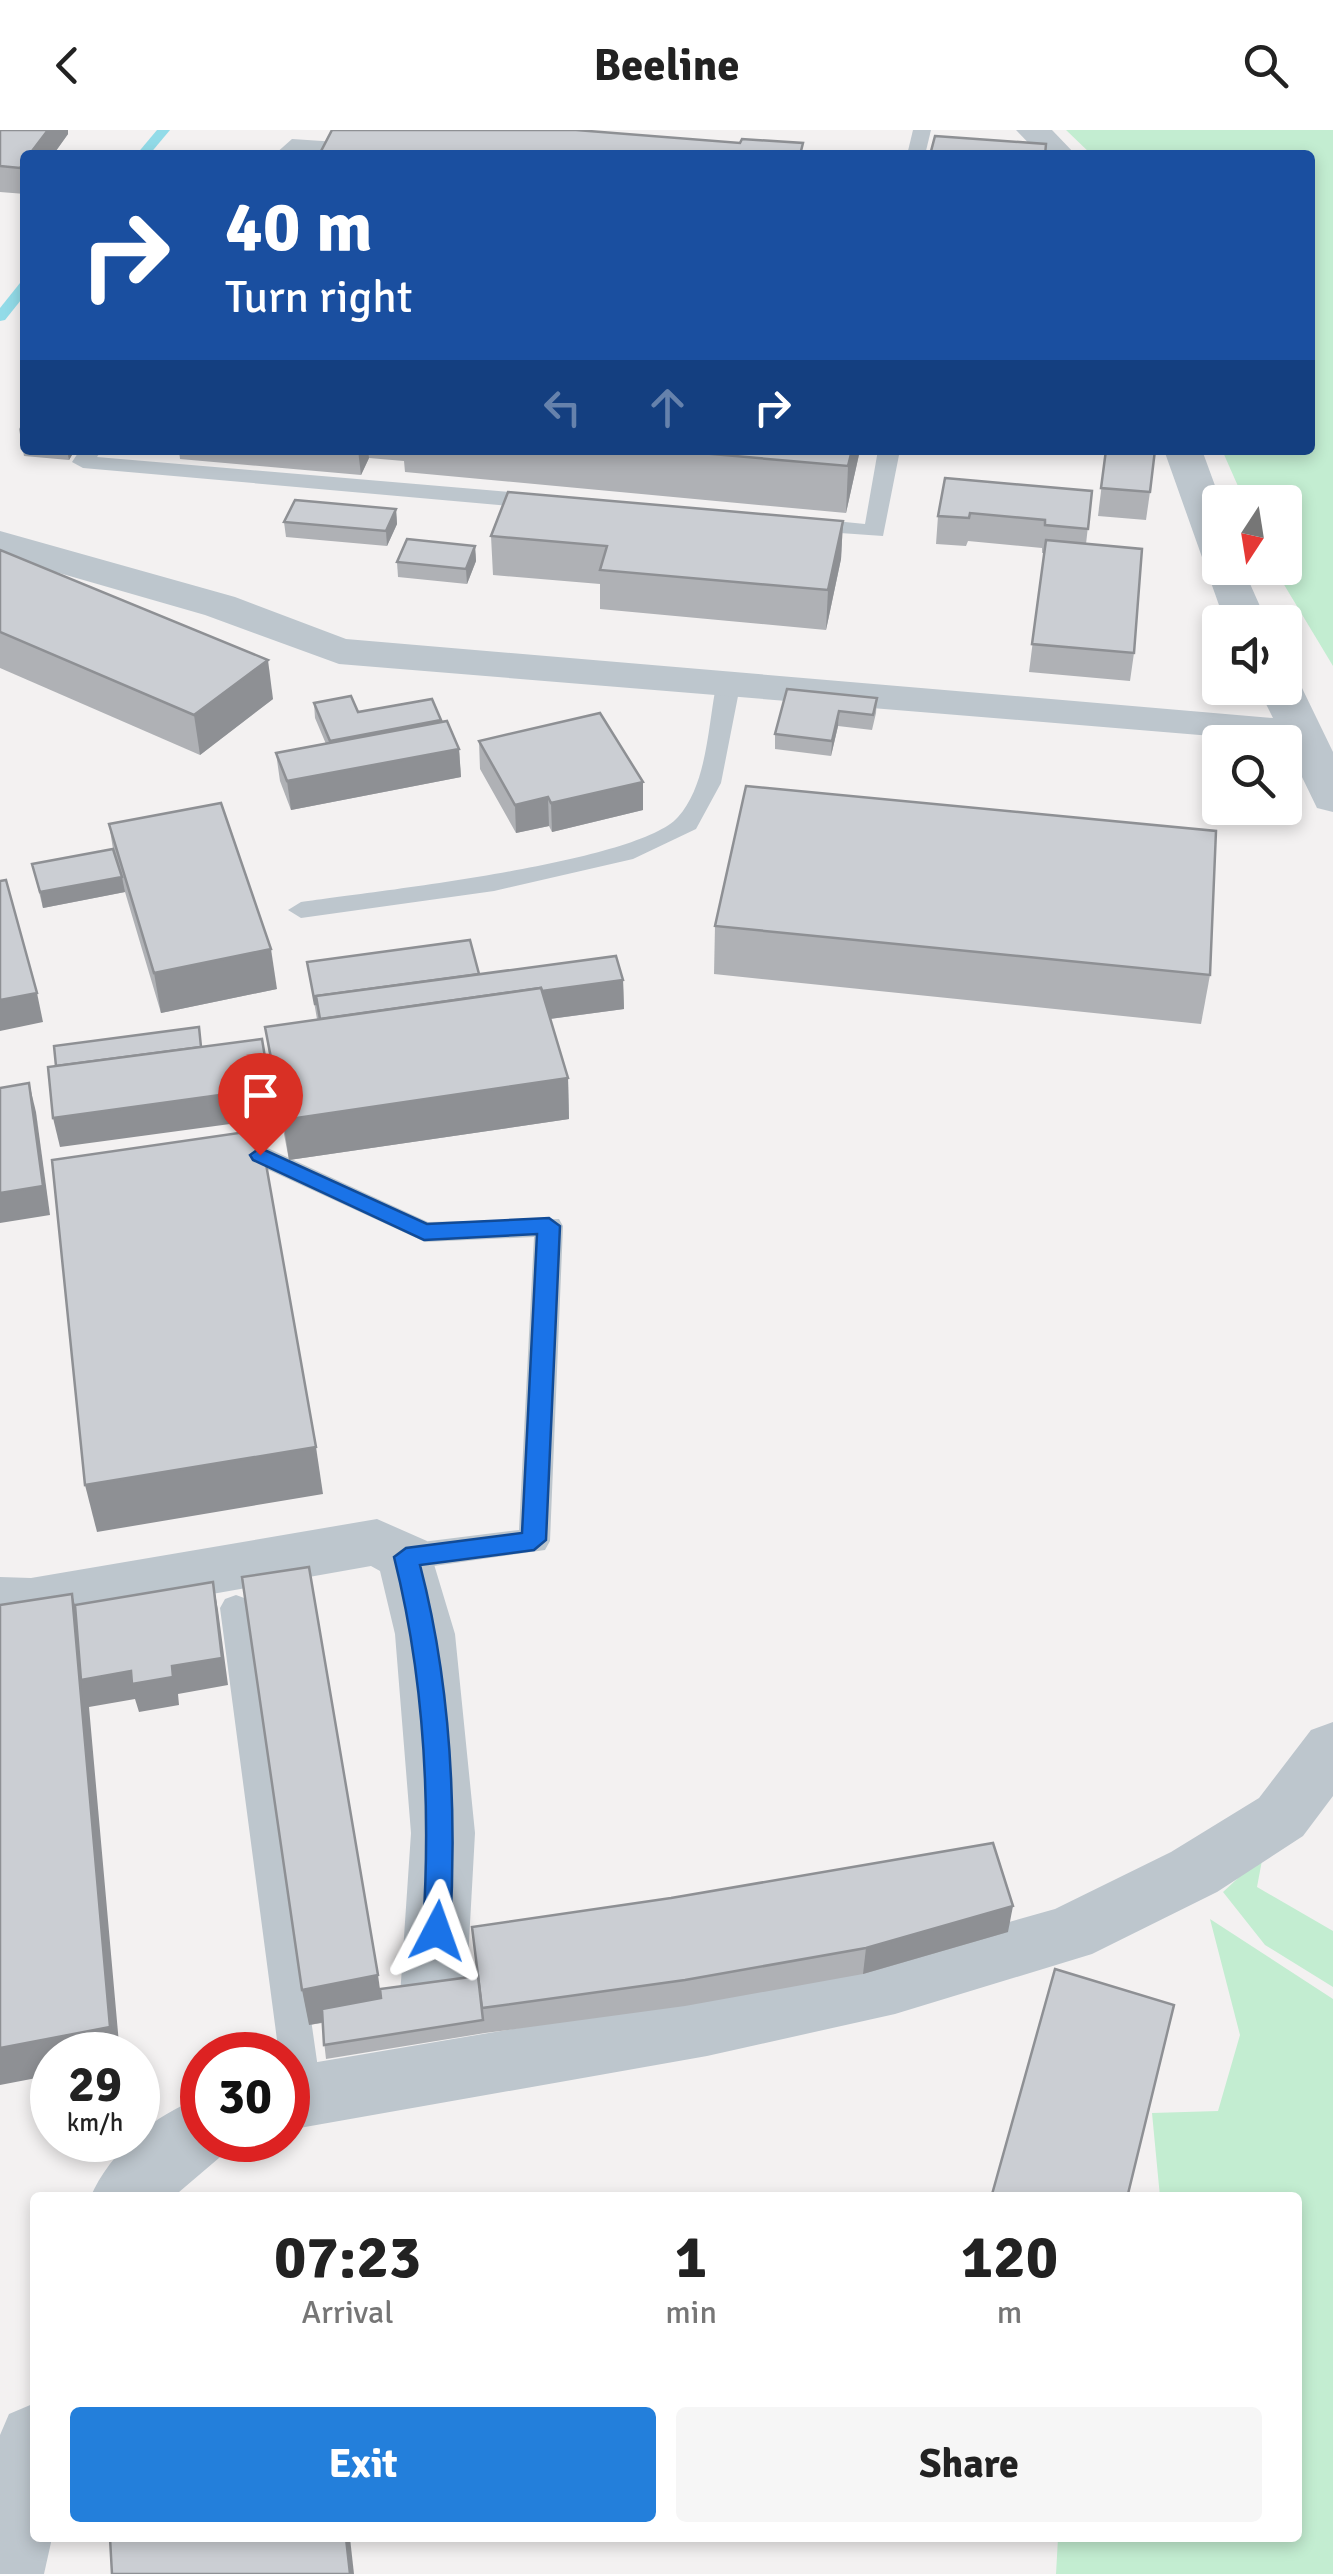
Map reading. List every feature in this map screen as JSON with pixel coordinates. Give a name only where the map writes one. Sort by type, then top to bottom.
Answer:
[{"type":"street","points":[[1034,130],[1054,150]]},
{"type":"street","points":[[1185,455],[1202,506]]},
{"type":"street","points":[[0,543],[220,606],[339,650],[1304,734]]},
{"type":"street","points":[[1289,705],[1333,798]]},
{"type":"street","points":[[0,1600],[31,1602],[378,1542],[406,1557],[426,1634],[443,1833],[436,2035]]},
{"type":"street","points":[[310,2090],[436,2035],[708,2026],[895,1984],[1070,1934],[1194,1872],[1281,1817],[1333,1748]]},
{"type":"street","points":[[131,2192],[180,2145]]},
{"type":"street","points":[[6,2574],[30,2463]]},
{"type":"lane","points":[[287,150],[292,144],[375,150]]},
{"type":"lane","points":[[88,455],[83,462],[578,505]]},
{"type":"lane","points":[[776,522],[875,530],[889,455]]},
{"type":"lane","points":[[302,910],[494,882],[624,852],[687,824],[708,783],[728,686]]},
{"type":"lane","points":[[202,1158],[260,1155],[424,1232],[549,1226],[534,1540],[406,1557]]},
{"type":"lane","points":[[236,1608],[287,2032]]},
{"type":"green space","points":[[1066,130],[1333,130],[1333,666],[1302,615],[1302,605],[1296,605],[1284,585],[1302,585],[1302,485],[1237,485],[1224,455],[1315,455],[1315,150],[1087,150]]},
{"type":"green space","points":[[1263,1855],[1257,1887],[1333,1931],[1333,1987],[1265,1945],[1223,1892]]},
{"type":"green space","points":[[1210,1919],[1333,1999],[1333,2574],[1056,2574],[1058,2542],[1302,2542],[1302,2192],[1160,2192],[1152,2113],[1218,2111],[1240,2035]]},
{"type":"building","points":[[0,130],[48,130],[33,150],[20,150],[20,168],[0,166]]},
{"type":"building","points":[[332,130],[576,130],[740,143],[742,139],[803,143],[801,150],[322,150]]},
{"type":"building","points":[[935,136],[1046,144],[1045,150],[931,150]]},
{"type":"building","points":[[723,455],[851,455],[848,466]]},
{"type":"building","points":[[1105,455],[1154,455],[1150,492],[1101,488]]},
{"type":"building","points":[[945,478],[1092,491],[1088,529],[1045,525],[1045,520],[970,513],[969,518],[938,516]]},
{"type":"building","points":[[508,492],[843,521],[828,590],[600,570],[607,546],[491,536]]},
{"type":"building","points":[[295,500],[396,509],[386,531],[284,522]]},
{"type":"building","points":[[407,539],[475,546],[466,569],[397,562]]},
{"type":"building","points":[[1046,540],[1142,549],[1134,653],[1032,644]]},
{"type":"building","points":[[0,550],[268,660],[194,715],[0,632]]},
{"type":"building","points":[[787,689],[877,698],[873,715],[839,711],[832,741],[775,734]]},
{"type":"building","points":[[351,696],[358,712],[432,699],[441,720],[330,741],[314,703]]},
{"type":"building","points":[[600,713],[643,782],[551,803],[548,797],[515,805],[479,741]]},
{"type":"building","points":[[447,721],[459,749],[287,781],[276,753]]},
{"type":"building","points":[[746,786],[1216,831],[1210,975],[715,926]]},
{"type":"building","points":[[221,803],[271,949],[154,973],[109,824]]},
{"type":"building","points":[[113,849],[122,877],[40,892],[32,864]]},
{"type":"building","points":[[6,880],[37,993],[0,1000],[0,881]]},
{"type":"building","points":[[470,940],[479,974],[316,996],[315,1004],[307,962]]},
{"type":"building","points":[[616,956],[623,980],[320,1019],[316,996]]},
{"type":"building","points":[[541,988],[568,1078],[283,1120],[265,1027]]},
{"type":"building","points":[[199,1027],[201,1047],[56,1066],[54,1046]]},
{"type":"building","points":[[262,1039],[270,1088],[53,1118],[48,1067]]},
{"type":"building","points":[[29,1083],[43,1186],[0,1193],[0,1088]]},
{"type":"building","points":[[260,1130],[316,1447],[85,1485],[52,1160]]},
{"type":"building","points":[[309,1567],[378,1975],[302,1990],[242,1577]]},
{"type":"building","points":[[213,1582],[222,1658],[172,1666],[173,1677],[132,1684],[131,1671],[81,1680],[75,1605]]},
{"type":"building","points":[[72,1594],[110,2027],[84,2032],[30,2032],[30,2042],[0,2048],[0,1605]]},
{"type":"building","points":[[993,1843],[1013,1906],[866,1948],[685,1980],[482,2008],[472,1927],[671,1898]]},
{"type":"building","points":[[1055,1969],[1174,2005],[1128,2192],[993,2192]]},
{"type":"building","points":[[478,1976],[483,2020],[324,2045],[322,2009],[381,1998],[380,1989]]},
{"type":"building","points":[[110,2542],[346,2542],[350,2574],[112,2574]]},
{"type":"waterway","points":[[146,150],[164,130]]},
{"type":"waterway","points":[[0,317],[20,292]]},
{"type":"route","points":[[260,1155],[310,1175],[424,1232],[549,1226],[534,1540],[406,1557],[426,1634],[443,1833],[437,1931]]}]
